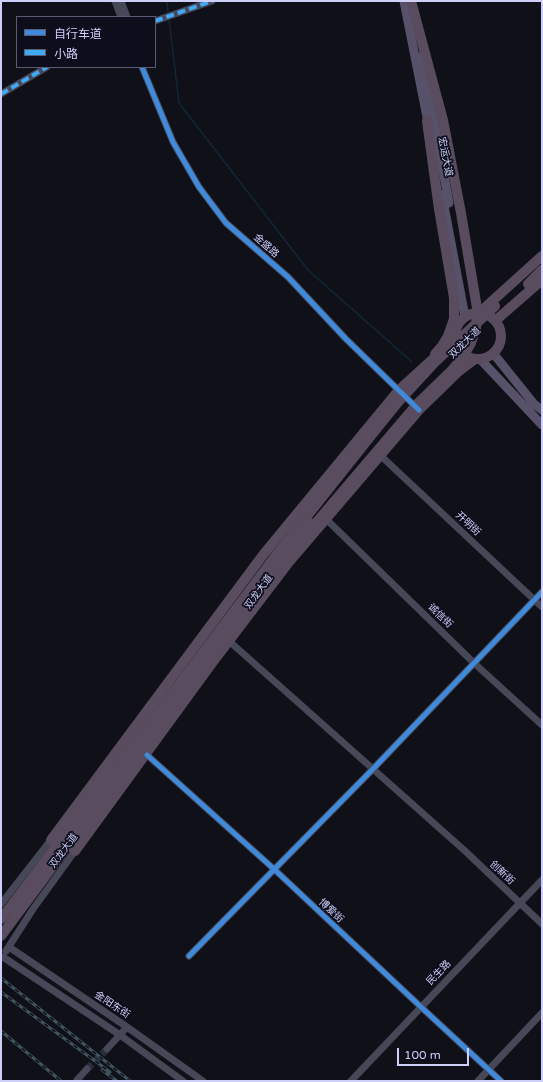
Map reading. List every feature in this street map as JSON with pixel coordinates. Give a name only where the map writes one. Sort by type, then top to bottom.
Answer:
[{"type":"highway","points":[[283,559],[418,403],[452,370],[463,357],[471,343],[476,328],[476,308],[461,213],[443,120],[411,1]]},
{"type":"highway","points":[[176,688],[210,634],[277,543],[380,416],[427,361],[442,346],[448,336],[454,319],[454,298],[439,209],[427,121]]},
{"type":"highway","name":"双龙大道","points":[[471,315],[542,256]]},
{"type":"highway","name":"双龙大道","points":[[1,936],[117,774],[176,688],[282,548],[400,401],[435,362],[542,265]]},
{"type":"highway","name":"双龙大道","points":[[1,919],[117,774],[332,494],[407,402],[436,370],[542,270]]},
{"type":"highway","points":[[495,321],[542,280]]},
{"type":"highway","points":[[471,315],[491,317],[495,321],[500,333],[500,340],[498,347],[487,357],[477,359],[468,356],[457,346],[455,339],[457,326],[471,315]]},
{"type":"highway","name":"双龙大道","points":[[51,840],[263,555],[399,390],[455,339]]},
{"type":"highway","name":"双龙大道","points":[[76,851],[229,641],[289,562],[420,410],[459,371],[477,359]]},
{"type":"main road","name":"宏运大道","points":[[404,1],[427,121],[471,315]]},
{"type":"main road","name":"宏运大道","points":[[411,1],[471,315]]},
{"type":"main road","points":[[493,353],[534,404],[542,410]]},
{"type":"main road","points":[[477,359],[542,425]]},
{"type":"street","points":[[115,1],[121,16]]},
{"type":"street","points":[[121,1],[127,16]]},
{"type":"street","points":[[156,20],[212,1]]},
{"type":"street","points":[[1,94],[45,68]]},
{"type":"street","name":"金盛路","points":[[142,68],[173,142],[199,187],[226,223],[288,277],[346,339],[420,410]]},
{"type":"street","name":"开明街","points":[[380,455],[542,607]]},
{"type":"street","name":"诚信街","points":[[326,519],[474,663],[542,725]]},
{"type":"street","points":[[189,956],[372,770],[542,592]]},
{"type":"street","name":"创新街","points":[[229,641],[449,837],[542,924]]},
{"type":"street","name":"博爱街","points":[[147,755],[275,870],[501,1081]]},
{"type":"street","points":[[3,903],[51,840]]},
{"type":"street","points":[[2,958],[37,904],[76,851]]},
{"type":"street","name":"民生路","points":[[351,1081],[542,880]]},
{"type":"street","name":"金阳东街","points":[[9,947],[127,1027],[203,1081]]},
{"type":"street","name":"金阳东街","points":[[2,958],[120,1035],[183,1081]]},
{"type":"street","points":[[478,1081],[542,1013]]},
{"type":"street","points":[[106,1049],[127,1027]]},
{"type":"street","points":[[77,1080],[87,1069]]},
{"type":"waterway","points":[[167,1],[168,13]]},
{"type":"waterway","points":[[169,19],[179,103],[308,270],[412,362]]},
{"type":"tunnel","points":[[87,1069],[107,1049]]},
{"type":"railway","points":[[1,978],[130,1081]]},
{"type":"railway","points":[[1,992],[110,1072]]},
{"type":"railway","points":[[1,1031],[61,1081]]},
{"type":"railway","points":[[102,1070],[117,1081]]},
{"type":"marked path","points":[[156,21],[212,1]]},
{"type":"marked path","points":[[1,94],[45,68]]},
{"type":"cycle path","points":[[142,68],[173,142],[199,187],[226,223],[288,277],[346,339],[419,410]]},
{"type":"cycle path","points":[[189,956],[372,770],[542,592]]},
{"type":"cycle path","points":[[147,755],[275,870],[501,1081]]}]
